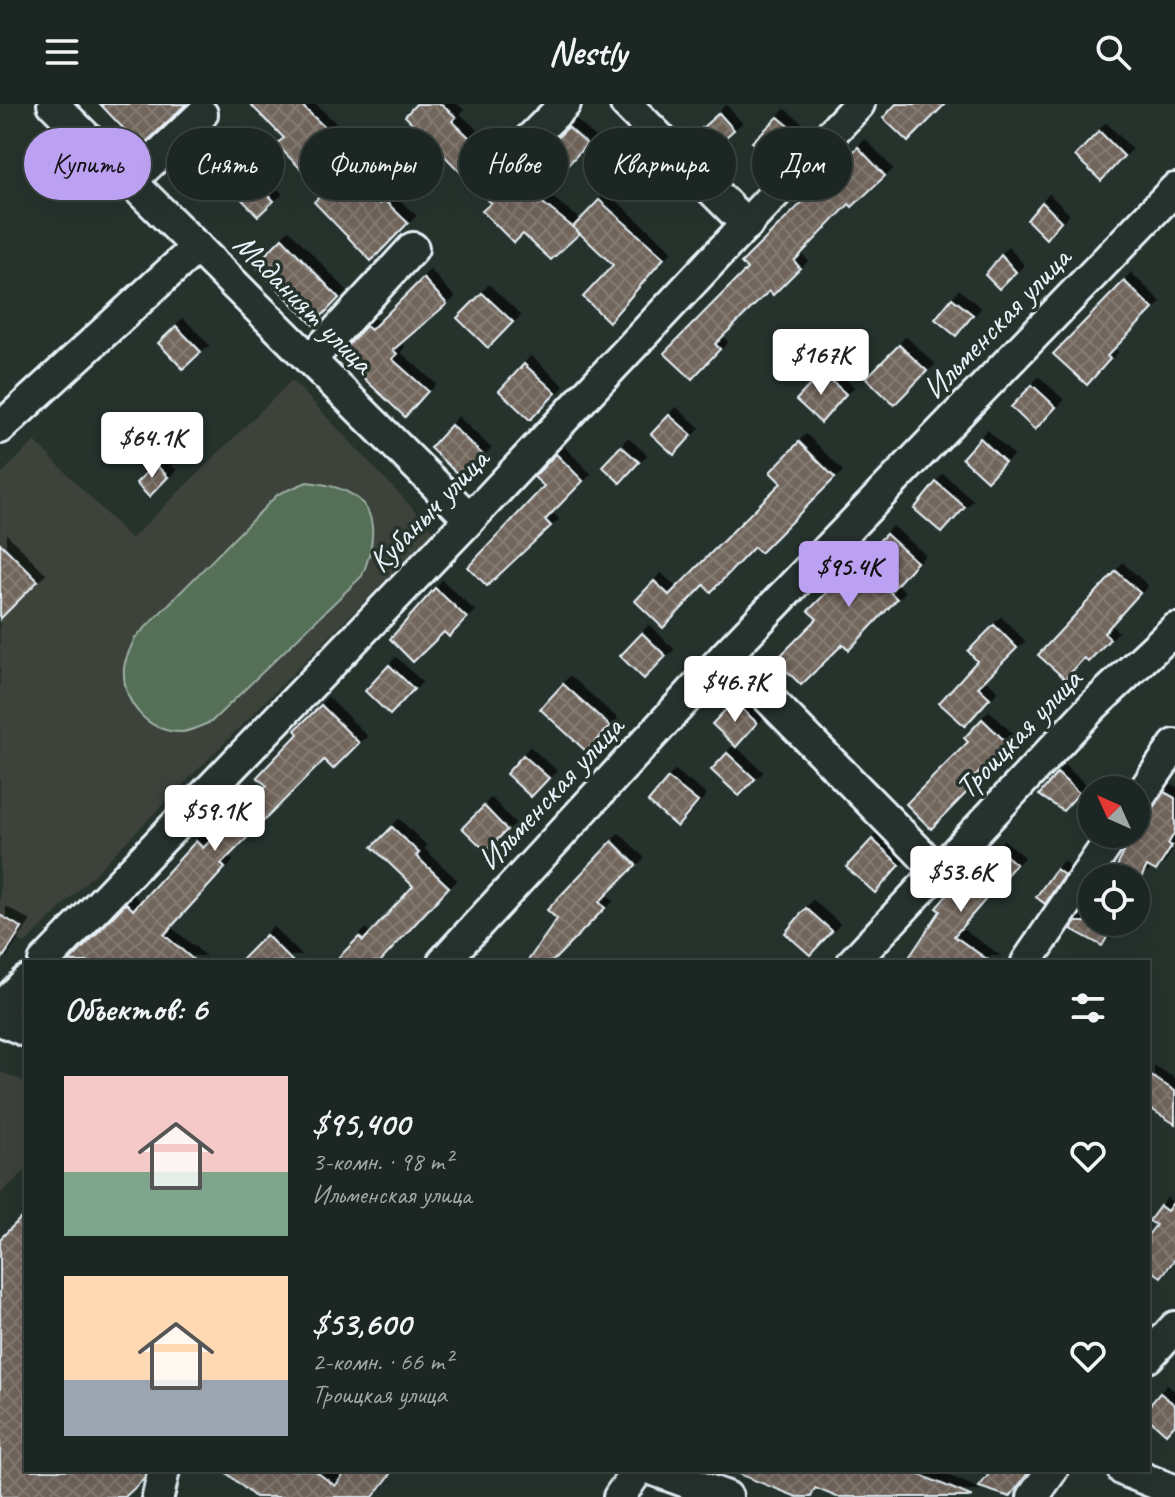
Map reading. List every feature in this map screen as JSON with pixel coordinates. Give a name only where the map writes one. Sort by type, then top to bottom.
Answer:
[{"type":"street","name":"Маданият улица","points":[[53,104],[77,128]]},
{"type":"street","points":[[541,128],[565,104]]},
{"type":"street","points":[[626,104],[747,225]]},
{"type":"street","name":"Кубаныч улица","points":[[46,960],[470,519],[859,104]]},
{"type":"street","points":[[151,162],[202,114]]},
{"type":"street","name":"Ильменская улица","points":[[445,960],[726,655],[1175,189]]},
{"type":"street","name":"Маданият улица","points":[[150,200],[470,519]]},
{"type":"street","points":[[0,428],[197,247]]},
{"type":"street","points":[[310,360],[413,248]]},
{"type":"street","name":"Троицкая улица","points":[[855,960],[1094,705],[1175,629]]},
{"type":"street","points":[[726,655],[937,870]]},
{"type":"street","points":[[1150,782],[1175,745]]},
{"type":"street","points":[[1028,960],[1104,848]]},
{"type":"street","points":[[0,1008],[24,983]]},
{"type":"street","points":[[0,1020],[24,1030]]},
{"type":"street","points":[[1150,1355],[1175,1327]]},
{"type":"street","points":[[158,1497],[164,1472]]},
{"type":"street","points":[[619,1497],[637,1472]]},
{"type":"street","points":[[659,1472],[727,1497]]},
{"type":"street","points":[[1033,1497],[1051,1472]]},
{"type":"street","points":[[1128,1472],[1175,1491]]},
{"type":"shaded area","points":[[292,380],[434,531],[26,943],[0,933],[0,475],[35,441],[131,539]]},
{"type":"shaded area","points":[[0,1072],[24,1081],[24,1172],[0,1194]]},
{"type":"green space","points":[[307,482],[346,491],[359,499],[367,510],[372,523],[372,538],[362,576],[211,722],[181,732],[157,727],[132,703],[124,680],[125,664],[135,638],[278,494]]},
{"type":"building","points":[[100,104],[186,104],[151,137],[151,128],[123,128]]},
{"type":"building","points":[[250,104],[300,104],[325,128],[300,128],[300,168],[284,152],[284,128],[274,128]]},
{"type":"building","points":[[416,104],[441,104],[456,117],[452,121],[459,128],[459,171],[443,154],[443,128],[417,128],[405,116]]},
{"type":"building","points":[[896,104],[945,104],[908,142],[883,118]]},
{"type":"building","points":[[719,113],[732,128],[702,128]]},
{"type":"building","points":[[778,117],[791,128],[767,128]]},
{"type":"building","points":[[568,127],[584,141],[584,147],[568,165],[568,128]]},
{"type":"building","points":[[1099,131],[1124,156],[1101,181],[1075,156]]},
{"type":"building","points":[[858,147],[885,176],[852,207],[849,204],[794,261],[800,268],[773,295],[769,291],[715,344],[720,349],[692,379],[664,353],[747,269],[741,263],[805,200],[852,200],[852,153]]},
{"type":"building","points":[[243,200],[273,200],[258,216]]},
{"type":"building","points":[[376,200],[380,204],[384,200],[408,223],[371,261],[314,202]]},
{"type":"building","points":[[488,200],[539,200],[580,233],[551,260],[523,234],[514,243],[482,211],[491,203]]},
{"type":"building","points":[[599,200],[664,258],[609,322],[583,297],[613,265],[573,227]]},
{"type":"building","points":[[1042,202],[1061,221],[1046,239],[1027,220]]},
{"type":"building","points":[[282,238],[339,298],[313,325],[255,265]]},
{"type":"building","points":[[1001,255],[1016,272],[999,289],[985,275]]},
{"type":"building","points":[[423,278],[447,304],[393,350],[397,354],[392,359],[428,391],[405,417],[339,355],[366,326],[371,330]]},
{"type":"building","points":[[1124,281],[1153,309],[1107,356],[1110,359],[1087,385],[1053,354]]},
{"type":"building","points":[[482,293],[513,322],[488,348],[457,318]]},
{"type":"building","points":[[952,298],[973,315],[956,336],[935,319]]},
{"type":"building","points":[[176,326],[201,352],[183,369],[158,343]]},
{"type":"building","points":[[899,345],[927,371],[894,405],[866,378]]},
{"type":"building","points":[[524,364],[556,393],[530,420],[499,391]]},
{"type":"building","points":[[822,372],[846,394],[821,423],[796,400]]},
{"type":"building","points":[[1032,385],[1056,407],[1035,430],[1011,407]]},
{"type":"building","points":[[669,415],[692,435],[674,455],[651,434]]},
{"type":"building","points":[[451,425],[483,455],[462,478],[430,448]]},
{"type":"building","points":[[980,438],[1005,462],[987,481],[962,458]]},
{"type":"building","points":[[799,442],[835,478],[760,553],[754,547],[711,592],[704,585],[663,628],[635,601],[654,581],[669,595],[781,483],[770,472]]},
{"type":"building","points":[[621,446],[639,462],[620,483],[602,466]]},
{"type":"building","points":[[556,454],[583,481],[545,520],[551,526],[487,586],[468,567],[544,486],[534,477]]},
{"type":"building","points":[[155,464],[168,477],[149,497],[136,483]]},
{"type":"building","points":[[936,482],[965,507],[942,533],[914,509]]},
{"type":"building","points":[[886,534],[917,562],[890,592],[897,599],[849,650],[843,644],[801,685],[776,660],[817,619],[808,611]]},
{"type":"building","points":[[0,543],[38,581],[0,619]]},
{"type":"building","points":[[1116,571],[1140,593],[1104,633],[1110,639],[1088,662],[1084,658],[1065,679],[1038,655]]},
{"type":"building","points":[[435,588],[467,618],[449,637],[444,632],[413,662],[390,639]]},
{"type":"building","points":[[994,625],[1017,648],[978,687],[990,698],[965,726],[939,703],[977,661],[968,651]]},
{"type":"building","points":[[642,633],[666,656],[644,679],[620,656]]},
{"type":"building","points":[[389,665],[414,689],[390,715],[365,691]]},
{"type":"building","points":[[563,684],[610,726],[587,752],[540,709]]},
{"type":"building","points":[[734,701],[757,723],[736,747],[712,724]]},
{"type":"building","points":[[321,705],[359,743],[333,769],[324,760],[221,864],[225,868],[164,935],[194,960],[71,960],[126,903],[133,910],[196,841],[203,848],[267,786],[257,777],[298,734],[295,730]]},
{"type":"building","points":[[982,719],[1007,743],[970,782],[973,786],[931,829],[906,804],[968,742],[964,738]]},
{"type":"building","points":[[727,753],[755,779],[739,796],[711,770]]},
{"type":"building","points":[[523,755],[549,778],[531,797],[506,774]]},
{"type":"building","points":[[1057,773],[1078,792],[1063,811],[1039,795]]},
{"type":"building","points":[[668,778],[698,802],[677,827],[648,802]]},
{"type":"building","points":[[1164,792],[1175,798],[1175,832],[1168,844],[1172,846],[1156,871],[1150,864],[1118,864],[1126,848],[1150,848],[1150,812]]},
{"type":"building","points":[[484,806],[507,830],[486,851],[462,828]]},
{"type":"building","points":[[392,827],[419,853],[416,856],[449,887],[382,960],[336,960],[359,937],[363,941],[413,886],[372,847]]},
{"type":"building","points":[[872,839],[900,865],[875,893],[846,867]]},
{"type":"building","points":[[612,841],[636,865],[599,902],[605,908],[554,960],[528,960],[557,919],[547,910]]},
{"type":"building","points":[[997,848],[1016,864],[954,936],[988,960],[907,960],[940,911],[936,908],[960,880],[964,884]]},
{"type":"building","points":[[1056,869],[1064,875],[1045,904],[1036,897]]},
{"type":"building","points":[[806,908],[832,931],[810,955],[785,933]]},
{"type":"building","points":[[0,915],[22,928],[0,962]]},
{"type":"building","points":[[1076,922],[1078,922],[1078,933],[1071,929]]},
{"type":"building","points":[[266,935],[291,960],[241,960]]},
{"type":"building","points":[[1084,936],[1108,936],[1102,946]]},
{"type":"building","points":[[1150,1075],[1175,1091],[1175,1124],[1150,1108]]},
{"type":"building","points":[[1175,1200],[1175,1259],[1161,1277],[1150,1269],[1150,1232],[1156,1225],[1150,1220],[1160,1206],[1167,1211]]},
{"type":"building","points":[[24,1215],[24,1472],[146,1472],[144,1479],[125,1497],[0,1497],[0,1239]]},
{"type":"building","points":[[1160,1393],[1175,1405],[1175,1424],[1166,1434],[1150,1420],[1150,1405]]},
{"type":"building","points":[[225,1472],[317,1472],[335,1486],[346,1472],[392,1472],[373,1497],[255,1497]]},
{"type":"building","points":[[734,1472],[913,1472],[973,1497],[837,1497],[815,1488],[811,1497],[797,1497]]},
{"type":"building","points":[[990,1472],[1029,1472],[1010,1497],[979,1487]]}]
